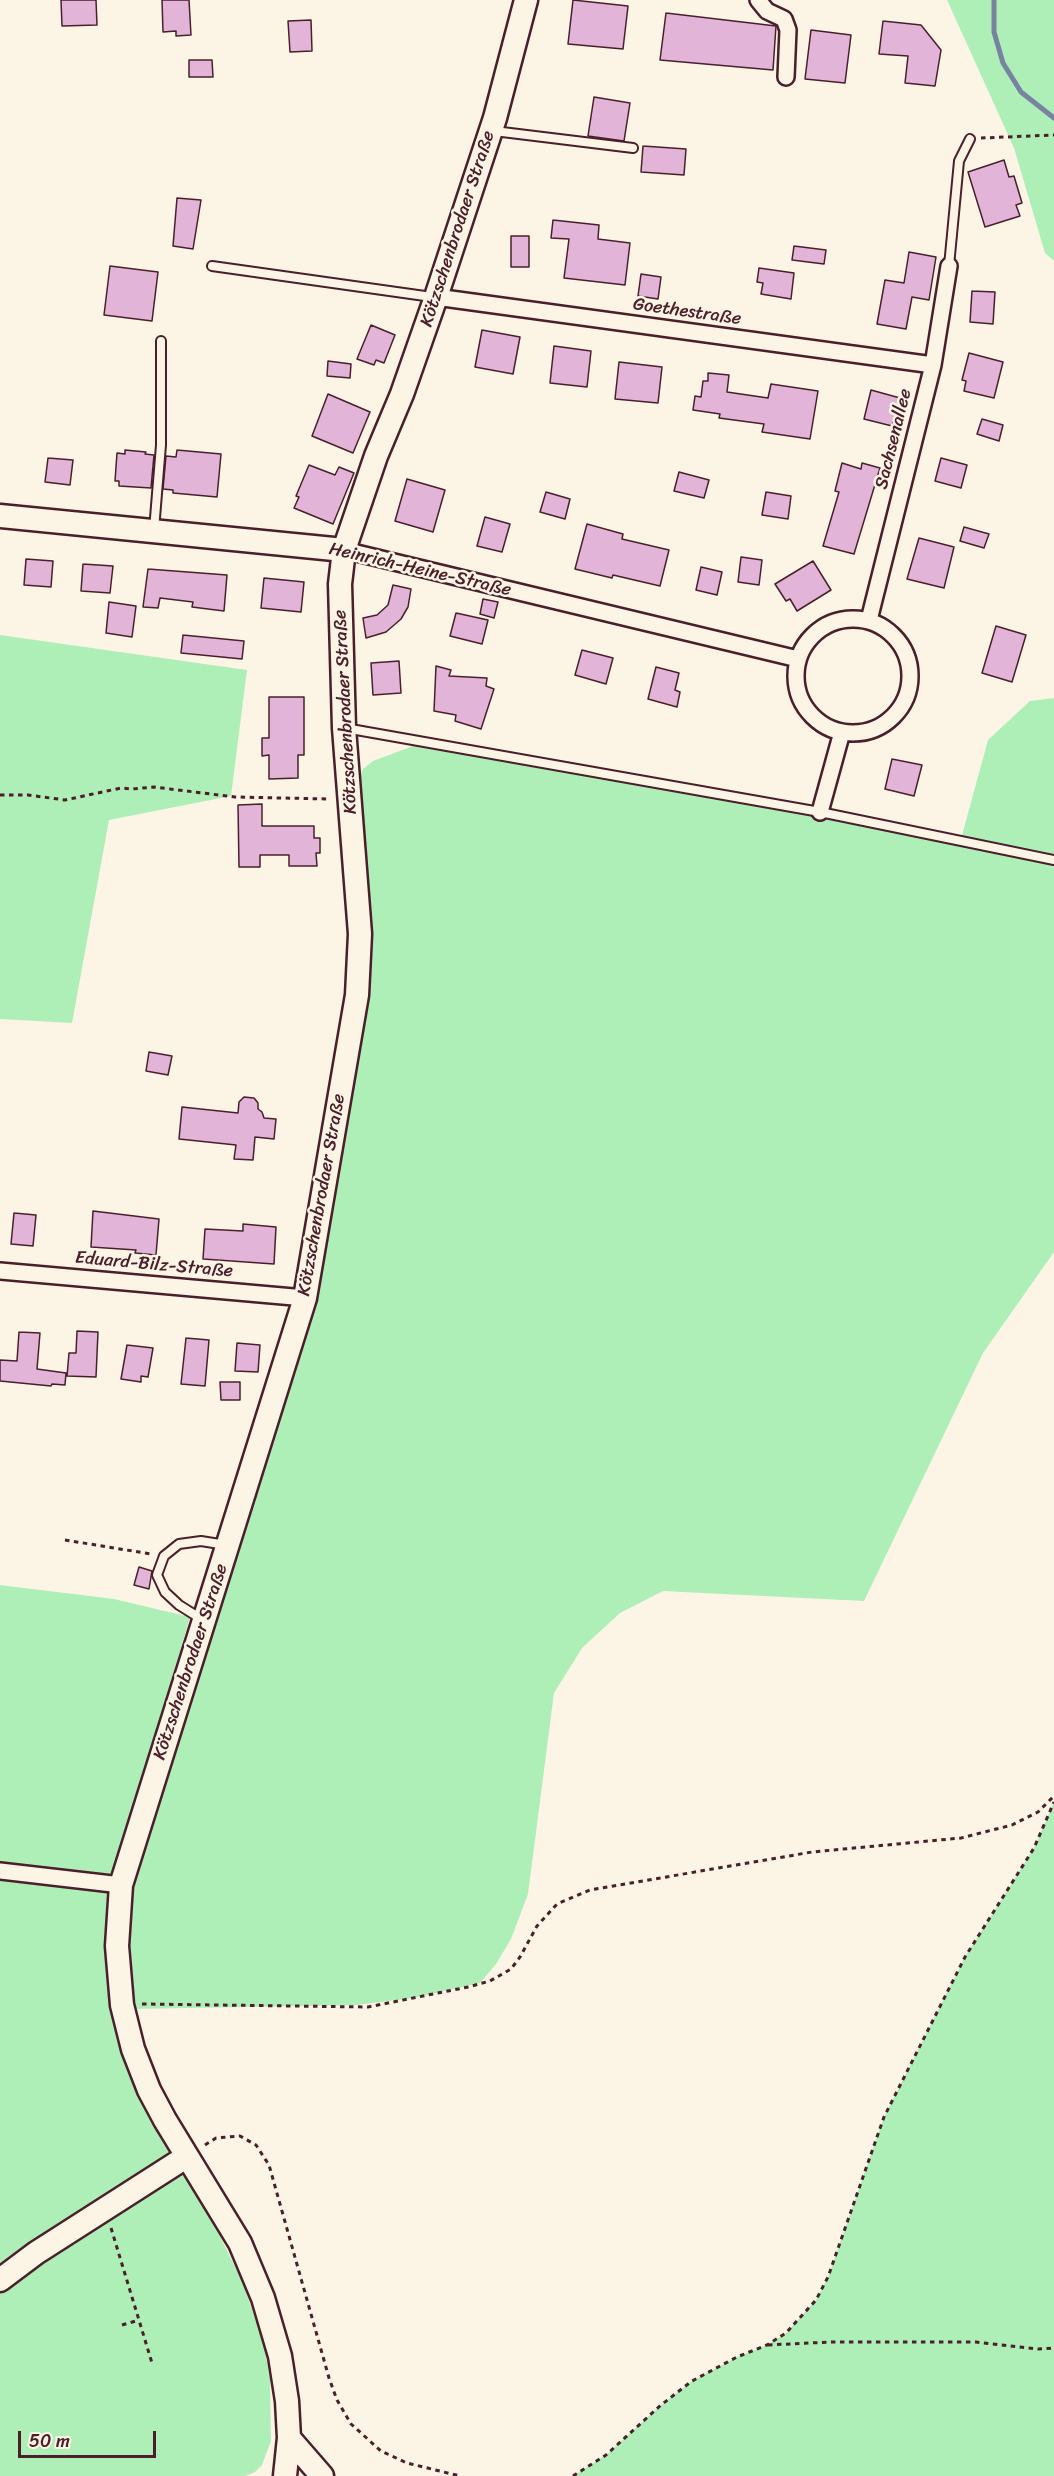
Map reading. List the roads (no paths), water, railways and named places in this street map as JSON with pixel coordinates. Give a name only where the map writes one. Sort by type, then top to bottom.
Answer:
[{"type":"street","name":"Kötzschenbrodaer Straße","points":[[285,2476],[289,2438],[287,2401],[280,2356],[253,2269],[240,2243],[186,2157],[149,2090],[133,2049],[122,2005],[117,1946],[121,1885],[305,1298],[357,995],[360,934],[344,728],[340,584],[344,550],[376,456],[402,394],[491,131],[526,0]]},
{"type":"street","points":[[758,0],[767,11],[784,19],[788,30],[786,77]]},
{"type":"street","name":"Sachsenallee","points":[[869,620],[933,365],[949,266]]},
{"type":"street","name":"Goethestraße","points":[[436,297],[933,365]]},
{"type":"street","name":"Heinrich-Heine-Straße","points":[[0,516],[344,550],[798,658]]},
{"type":"street","points":[[847,619],[869,620],[887,629],[900,643],[909,660],[910,680],[906,699],[895,715],[880,727],[861,733],[842,732],[824,725],[809,713],[799,696],[795,677],[798,658],[809,639],[826,625],[847,619]]},
{"type":"street","points":[[820,812],[842,732]]},
{"type":"street","name":"Eduard-Bilz-Straße","points":[[0,1271],[305,1298]]},
{"type":"street","points":[[0,1871],[121,1885]]},
{"type":"street","points":[[0,2280],[36,2253],[186,2157]]},
{"type":"street","points":[[289,2438],[322,2476]]},
{"type":"lane","points":[[491,131],[633,148]]},
{"type":"lane","points":[[949,266],[959,161],[970,139]]},
{"type":"lane","points":[[212,266],[436,297]]},
{"type":"lane","points":[[154,531],[161,445],[161,340]]},
{"type":"lane","points":[[344,728],[820,812],[1054,860]]},
{"type":"lane","points":[[204,1621],[179,1605],[165,1592],[157,1575],[164,1556],[179,1544],[201,1541],[228,1545]]},
{"type":"waterway","points":[[994,0],[994,32],[1003,63],[1021,92],[1054,118]]}]
